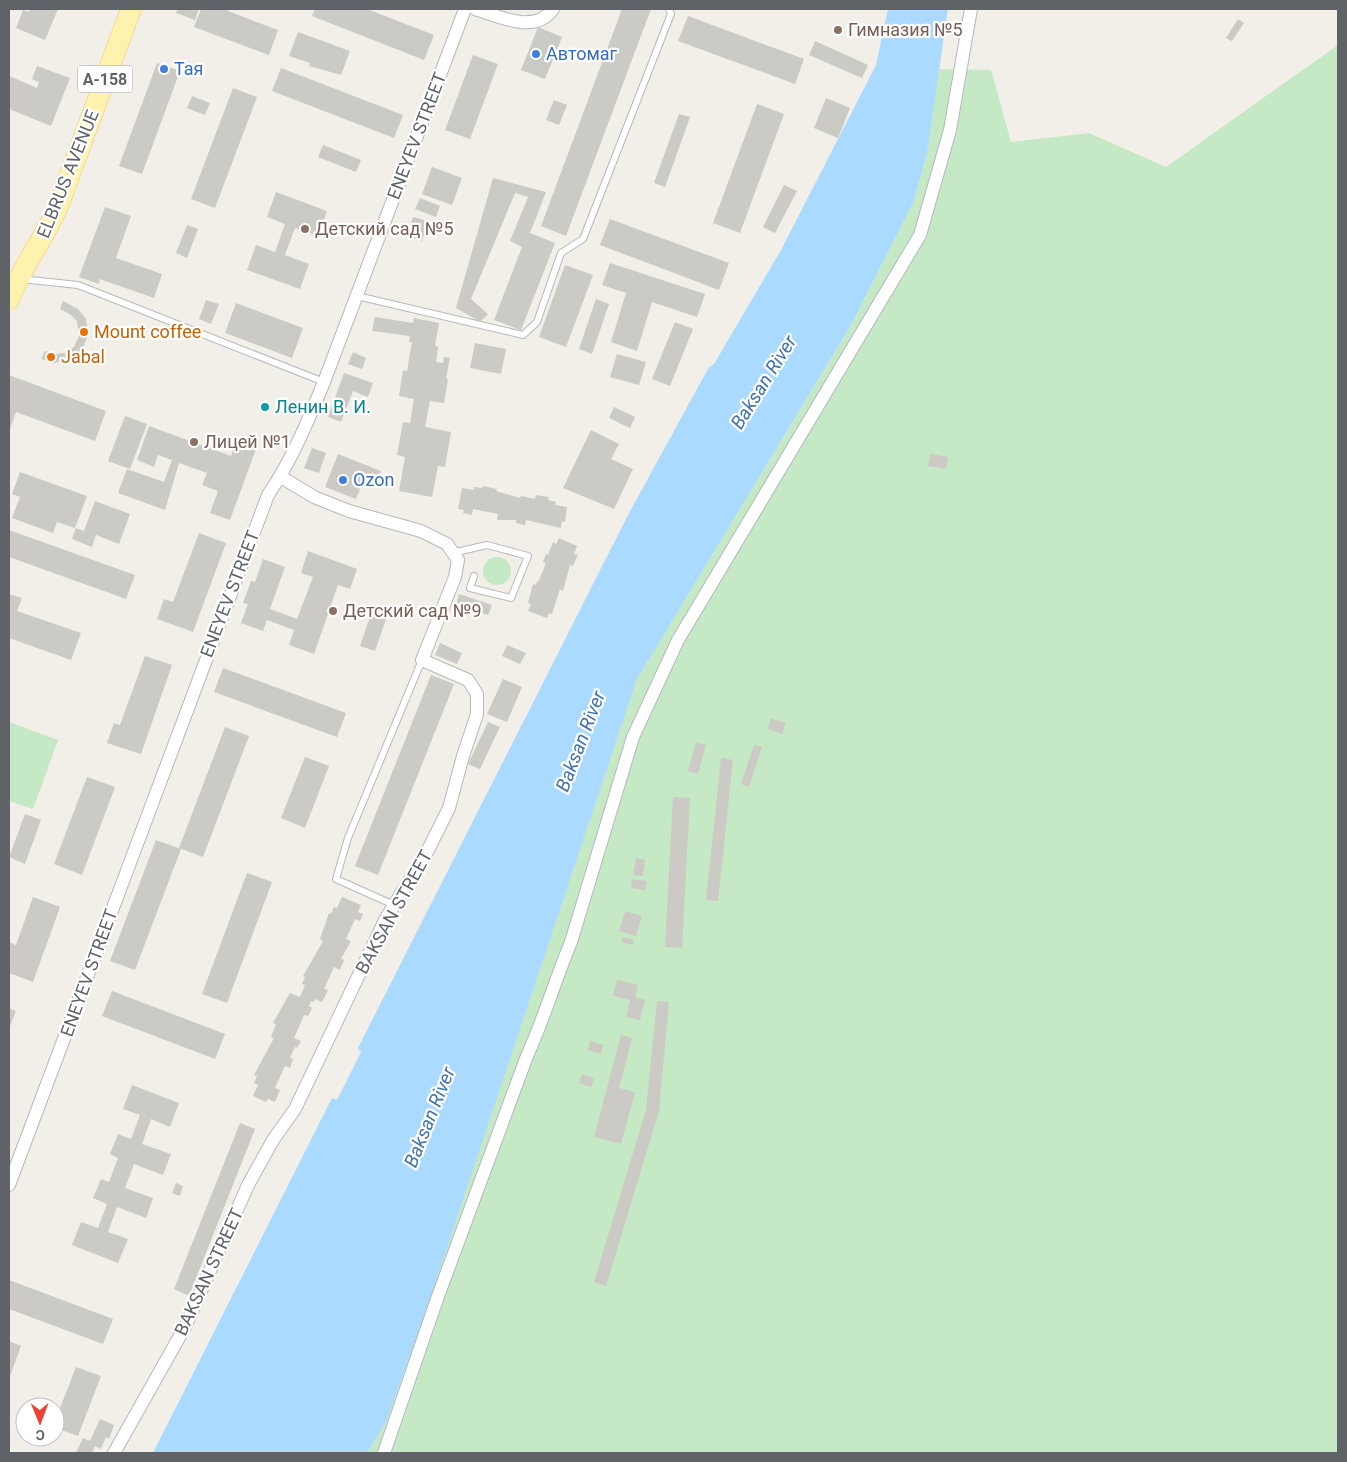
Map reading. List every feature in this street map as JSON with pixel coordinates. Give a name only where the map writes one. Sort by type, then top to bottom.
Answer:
[{"type":"main road","name":"ELBRUS AVENUE","points":[[9,300],[12,280],[48,229],[59,204],[131,9]]},
{"type":"street","name":"ENEYEV STREET","points":[[9,1185],[268,495],[281,477],[324,382],[465,9]]},
{"type":"street","points":[[475,9],[520,23],[542,19],[553,9]]},
{"type":"street","points":[[384,1453],[446,1273],[527,1056],[543,1022],[557,975],[571,942],[633,737],[678,640],[920,235],[950,130],[971,9]]},
{"type":"street","points":[[281,477],[314,497],[349,511],[421,531],[447,544],[458,560],[455,577],[422,660]]},
{"type":"street","name":"BAKSAN STREET","points":[[114,1453],[185,1327],[248,1185],[273,1140],[295,1109],[385,920],[428,850],[450,808],[463,756],[477,714],[477,694],[468,680],[422,660]]},
{"type":"lane","points":[[356,296],[523,335],[537,322],[561,253],[582,239],[671,14],[669,9]]},
{"type":"lane","points":[[12,280],[78,286],[324,382]]},
{"type":"lane","points":[[452,552],[487,545],[528,556],[511,598],[470,588],[474,576]]},
{"type":"lane","points":[[394,905],[336,880],[348,838],[422,660]]},
{"type":"green space","points":[[1338,45],[1338,1453],[367,1453],[386,1422],[421,1324],[637,679],[851,325],[913,203],[927,153],[937,69],[991,70],[1011,142],[1089,133],[1166,167]]},
{"type":"green space","points":[[497,557],[507,561],[511,571],[507,581],[497,585],[487,581],[483,571],[487,561]]},
{"type":"green space","points":[[9,722],[58,740],[33,809],[9,801]]},
{"type":"water","name":"Baksan River","points":[[888,9],[948,9],[927,153],[913,203],[851,325],[637,679],[421,1325],[386,1422],[367,1453],[153,1453],[332,1098],[337,1100],[361,1052],[358,1048],[627,517],[709,367],[714,364],[781,250],[876,65]]},
{"type":"building","points":[[30,9],[58,9],[45,40],[16,28],[23,10],[29,12]]},
{"type":"building","points":[[178,9],[199,9],[195,20],[176,13]]},
{"type":"building","points":[[201,9],[228,9],[228,11],[278,30],[269,55],[194,27]]},
{"type":"building","points":[[315,9],[367,9],[434,35],[424,60],[312,16]]},
{"type":"building","points":[[622,9],[651,9],[566,236],[541,226]]},
{"type":"building","points":[[688,16],[804,59],[795,84],[678,41]]},
{"type":"building","points":[[1238,19],[1244,23],[1232,41],[1226,38]]},
{"type":"building","points":[[538,27],[562,37],[545,79],[521,70]]},
{"type":"building","points":[[298,32],[350,51],[341,75],[309,66],[310,63],[289,56]]},
{"type":"building","points":[[815,41],[868,65],[862,78],[809,55]]},
{"type":"building","points":[[473,55],[498,64],[470,139],[445,130]]},
{"type":"building","points":[[157,63],[180,71],[142,174],[119,166]]},
{"type":"building","points":[[37,66],[70,78],[51,126],[9,109],[9,76],[37,88],[39,82],[32,79]]},
{"type":"building","points":[[281,68],[403,115],[394,138],[272,91]]},
{"type":"building","points":[[233,88],[257,97],[215,208],[191,199]]},
{"type":"building","points":[[192,96],[210,103],[205,115],[187,108]]},
{"type":"building","points":[[826,98],[850,108],[838,138],[814,128]]},
{"type":"building","points":[[554,100],[567,105],[559,125],[546,120]]},
{"type":"building","points":[[757,104],[784,114],[740,233],[713,223]]},
{"type":"building","points":[[679,114],[690,117],[665,187],[654,183]]},
{"type":"building","points":[[323,145],[361,160],[356,172],[318,157]]},
{"type":"building","points":[[432,167],[462,178],[452,205],[422,194]]},
{"type":"building","points":[[493,178],[546,192],[530,233],[555,243],[521,330],[494,320],[522,247],[510,241],[528,197],[515,193],[471,299],[488,314],[480,322],[456,308]]},
{"type":"building","points":[[784,185],[797,191],[775,233],[763,227]]},
{"type":"building","points":[[276,192],[327,211],[318,236],[295,228],[285,255],[309,264],[300,289],[247,270],[256,245],[275,252],[285,224],[267,217]]},
{"type":"building","points":[[420,198],[440,206],[436,217],[415,209]]},
{"type":"building","points":[[105,207],[131,216],[116,258],[162,274],[154,298],[100,279],[99,284],[79,277]]},
{"type":"building","points":[[413,217],[428,221],[422,241],[407,236]]},
{"type":"building","points":[[610,219],[729,263],[719,290],[600,245]]},
{"type":"building","points":[[187,225],[198,229],[187,258],[176,253]]},
{"type":"building","points":[[610,263],[705,294],[697,317],[652,302],[637,351],[611,342],[626,293],[602,285]]},
{"type":"building","points":[[565,265],[593,275],[566,347],[539,337]]},
{"type":"building","points":[[596,299],[609,304],[592,354],[579,349]]},
{"type":"building","points":[[206,300],[219,304],[211,324],[199,319]]},
{"type":"building","points":[[63,301],[78,309],[86,319],[88,335],[82,350],[75,358],[54,363],[41,359],[45,351],[56,354],[65,353],[74,347],[79,336],[77,321],[60,309]]},
{"type":"building","points":[[236,303],[303,328],[292,358],[225,333]]},
{"type":"building","points":[[375,317],[413,323],[414,318],[439,323],[435,346],[438,347],[436,362],[443,363],[444,357],[450,358],[446,378],[448,379],[444,403],[430,401],[425,427],[451,432],[445,467],[438,466],[432,497],[399,491],[405,457],[397,455],[403,422],[410,423],[414,399],[399,396],[403,370],[407,371],[412,342],[409,342],[410,336],[372,331]]},
{"type":"building","points":[[675,322],[693,329],[670,386],[652,379]]},
{"type":"building","points":[[475,343],[506,349],[501,374],[470,368]]},
{"type":"building","points":[[353,352],[366,358],[362,369],[348,364]]},
{"type":"building","points":[[617,354],[646,362],[639,385],[610,377]]},
{"type":"building","points":[[344,373],[373,383],[368,397],[353,391],[341,422],[328,417]]},
{"type":"building","points":[[9,375],[106,411],[95,441],[16,412],[9,432]]},
{"type":"building","points":[[614,407],[635,417],[630,428],[609,418]]},
{"type":"building","points":[[125,416],[147,424],[130,469],[108,461]]},
{"type":"building","points":[[149,426],[231,456],[236,442],[256,449],[230,520],[210,513],[218,491],[202,485],[207,473],[179,463],[165,510],[118,493],[127,469],[164,482],[172,460],[158,455],[154,467],[137,460]]},
{"type":"building","points":[[591,430],[619,444],[611,459],[633,469],[614,509],[563,488]]},
{"type":"building","points":[[312,448],[326,453],[319,473],[304,468]]},
{"type":"building","points":[[338,454],[381,471],[375,485],[364,480],[356,499],[325,487]]},
{"type":"building","points":[[930,454],[948,457],[946,469],[928,466]]},
{"type":"building","points":[[20,472],[87,496],[75,528],[57,522],[53,533],[12,518],[20,497],[12,494]]},
{"type":"building","points":[[483,486],[520,498],[521,496],[535,499],[536,495],[549,497],[548,500],[556,502],[555,505],[567,507],[565,522],[562,521],[561,528],[526,520],[525,525],[516,523],[516,520],[497,520],[498,514],[473,509],[472,515],[463,513],[464,510],[458,509],[462,488],[474,490],[474,487],[482,488]]},
{"type":"building","points":[[95,501],[130,514],[119,544],[96,535],[92,547],[72,539],[76,528],[84,531]]},
{"type":"building","points":[[9,530],[135,575],[126,599],[9,557]]},
{"type":"building","points":[[199,533],[226,543],[193,632],[157,619],[164,599],[173,602]]},
{"type":"building","points":[[559,538],[577,546],[574,554],[578,555],[573,566],[570,565],[563,591],[560,589],[552,614],[549,613],[547,618],[528,611],[531,604],[528,603],[533,584],[535,585],[539,580],[546,563],[543,562],[546,554],[548,555],[553,542],[556,544]]},
{"type":"building","points":[[308,551],[357,569],[350,589],[338,585],[314,654],[289,645],[294,630],[267,620],[263,631],[241,623],[248,604],[243,603],[251,581],[255,582],[263,559],[285,567],[270,609],[297,619],[313,577],[301,573]]},
{"type":"building","points":[[9,594],[22,598],[17,611],[81,633],[71,660],[9,638]]},
{"type":"building","points":[[459,594],[492,605],[488,615],[456,605]]},
{"type":"building","points":[[372,611],[387,616],[375,651],[360,646]]},
{"type":"building","points":[[440,643],[462,653],[457,664],[435,655]]},
{"type":"building","points":[[507,645],[526,653],[520,664],[502,656]]},
{"type":"building","points":[[145,656],[172,665],[141,754],[107,743],[114,723],[120,725]]},
{"type":"building","points":[[223,668],[346,713],[337,737],[214,692]]},
{"type":"building","points":[[431,675],[454,684],[378,875],[355,866]]},
{"type":"building","points":[[503,679],[522,687],[507,722],[487,714]]},
{"type":"building","points":[[771,718],[786,723],[782,734],[768,729]]},
{"type":"building","points":[[488,722],[500,727],[480,769],[468,764]]},
{"type":"building","points":[[225,727],[249,736],[203,857],[179,848]]},
{"type":"building","points":[[696,742],[706,745],[698,774],[688,771]]},
{"type":"building","points":[[754,745],[762,747],[749,787],[741,784]]},
{"type":"building","points":[[305,757],[329,766],[305,828],[281,818]]},
{"type":"building","points":[[721,758],[733,760],[718,901],[706,900]]},
{"type":"building","points":[[87,777],[115,787],[82,875],[54,864]]},
{"type":"building","points":[[673,797],[690,798],[682,948],[665,947]]},
{"type":"building","points":[[25,814],[41,820],[25,864],[9,857]]},
{"type":"building","points":[[156,840],[181,849],[135,970],[110,961]]},
{"type":"building","points":[[636,858],[645,860],[643,876],[633,875]]},
{"type":"building","points":[[247,873],[272,882],[227,1003],[202,994]]},
{"type":"building","points":[[632,879],[647,881],[645,890],[631,888]]},
{"type":"building","points":[[33,897],[60,907],[33,982],[9,973],[9,942],[16,945]]},
{"type":"building","points":[[342,897],[361,905],[358,912],[363,914],[360,921],[355,919],[346,939],[351,941],[341,959],[344,960],[340,970],[334,967],[324,989],[328,990],[322,1002],[315,999],[314,1002],[311,1001],[309,1006],[312,1008],[308,1016],[304,1015],[294,1038],[301,1041],[297,1048],[295,1047],[290,1058],[293,1059],[290,1068],[285,1066],[275,1088],[280,1090],[275,1102],[268,1099],[266,1102],[253,1096],[258,1085],[254,1083],[257,1076],[254,1075],[274,1038],[271,1037],[276,1024],[273,1023],[290,993],[300,997],[305,985],[302,984],[305,977],[303,976],[323,941],[320,939],[329,913],[331,914],[334,907],[337,908]]},
{"type":"building","points":[[625,911],[642,916],[636,936],[619,931]]},
{"type":"building","points":[[623,937],[634,940],[633,945],[621,942]]},
{"type":"building","points":[[617,980],[638,985],[635,997],[645,1000],[640,1020],[626,1017],[630,1000],[613,996]]},
{"type":"building","points":[[112,991],[225,1034],[215,1059],[102,1016]]},
{"type":"building","points":[[657,1001],[669,1002],[659,1111],[606,1286],[594,1282],[646,1110]]},
{"type":"building","points":[[9,1008],[16,1011],[9,1029]]},
{"type":"building","points":[[621,1035],[632,1038],[619,1088],[635,1092],[621,1144],[594,1137]]},
{"type":"building","points":[[590,1041],[603,1045],[601,1054],[588,1050]]},
{"type":"building","points":[[582,1074],[594,1078],[591,1087],[579,1083]]},
{"type":"building","points":[[132,1085],[179,1103],[170,1127],[151,1119],[142,1144],[171,1154],[163,1175],[134,1164],[125,1188],[153,1198],[146,1218],[117,1207],[108,1232],[128,1239],[118,1263],[72,1245],[81,1222],[98,1228],[107,1204],[93,1198],[101,1179],[109,1182],[118,1158],[110,1154],[118,1134],[131,1139],[140,1115],[123,1109]]},
{"type":"building","points":[[240,1123],[255,1129],[189,1296],[174,1289]]},
{"type":"building","points":[[176,1183],[183,1186],[180,1196],[172,1193]]},
{"type":"building","points":[[9,1280],[113,1319],[103,1344],[9,1309]]},
{"type":"building","points":[[9,1341],[21,1346],[9,1379]]},
{"type":"building","points":[[76,1367],[101,1376],[78,1436],[65,1431],[64,1397]]},
{"type":"building","points":[[100,1419],[114,1425],[109,1439],[106,1437],[101,1449],[95,1446],[92,1453],[76,1453],[83,1438],[90,1441]]},
{"type":"place","name":"Гимназия №5","points":[[838,30]]},
{"type":"place","name":"Автомаг","points":[[536,54]]},
{"type":"place","name":"Тая","points":[[164,69]]},
{"type":"place","name":"Детский сад №5","points":[[305,229]]},
{"type":"place","name":"Mount coffee","points":[[84,332]]},
{"type":"place","name":"Jabal","points":[[51,357]]},
{"type":"place","name":"Ленин В. И.","points":[[265,407]]},
{"type":"place","name":"Лицей №1","points":[[194,442]]},
{"type":"place","name":"Ozon","points":[[343,480]]},
{"type":"place","name":"Детский сад №9","points":[[333,611]]}]
